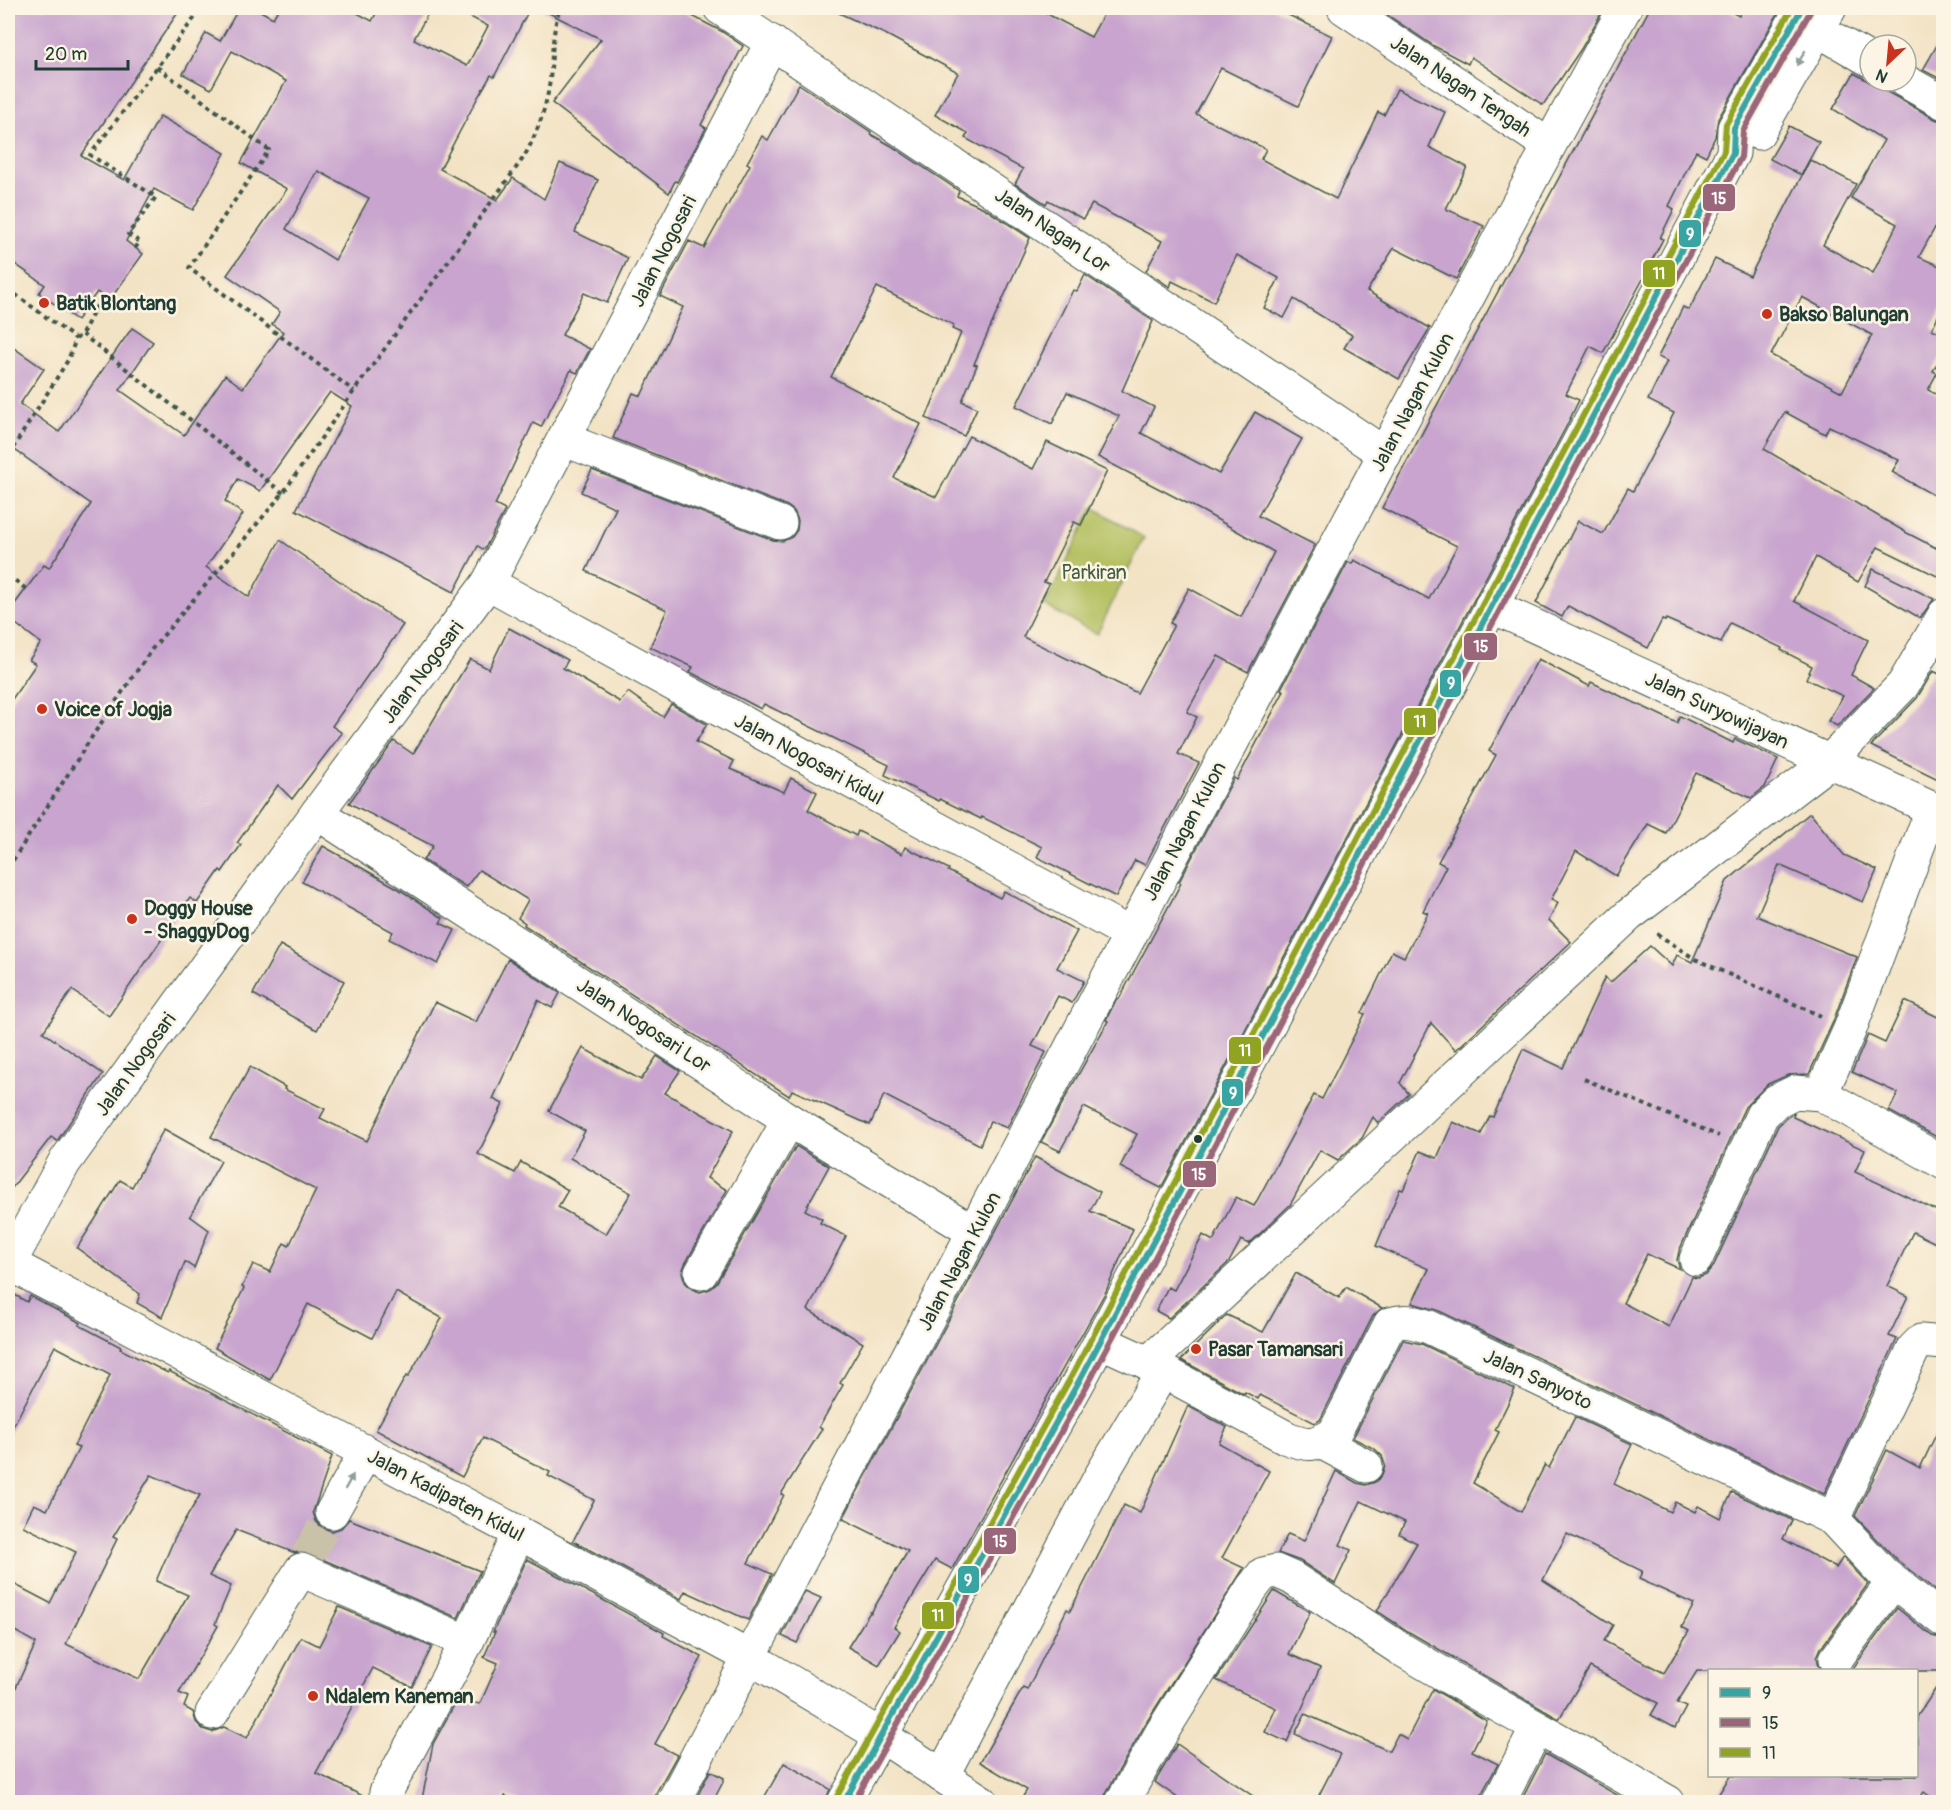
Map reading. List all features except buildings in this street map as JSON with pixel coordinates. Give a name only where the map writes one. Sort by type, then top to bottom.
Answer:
[{"type":"street","name":"Jalan Nagan Lor","points":[[720,8],[1385,454]]},
{"type":"street","name":"Jalan Nagan Tengah","points":[[1344,8],[1548,145]]},
{"type":"street","name":"Jalan Nagan Kulon","points":[[673,1803],[1548,145],[1624,8]]},
{"type":"street","points":[[844,1803],[1100,1341],[1733,153],[1754,139],[1817,15],[1858,50]]},
{"type":"street","name":"Jalan Nogosari","points":[[8,1263],[64,1162],[317,813],[488,584],[772,42]]},
{"type":"street","points":[[1918,88],[1944,103]]},
{"type":"street","points":[[565,440],[780,523]]},
{"type":"street","name":"Jalan Nogosari Kidul","points":[[488,584],[1130,934]]},
{"type":"street","name":"Jalan Suryowijayan","points":[[1491,606],[1938,812]]},
{"type":"street","points":[[942,1776],[1100,1479],[1155,1367],[1629,915],[1829,762],[1903,685],[1944,615]]},
{"type":"street","points":[[1821,1094],[1850,1029],[1938,812]]},
{"type":"street","name":"Jalan Nogosari Lor","points":[[317,813],[789,1120],[974,1232]]},
{"type":"street","points":[[1696,1259],[1762,1115],[1776,1101],[1795,1092],[1821,1094],[1944,1163]]},
{"type":"street","points":[[701,1273],[789,1120]]},
{"type":"street","name":"Jalan Kadipaten Kidul","points":[[8,1263],[749,1657],[880,1735],[982,1803]]},
{"type":"street","name":"Jalan Sanyoto","points":[[1321,1442],[1334,1434],[1390,1324],[1400,1320],[1412,1321],[1429,1327],[1833,1519],[1893,1582],[1944,1621]]},
{"type":"street","points":[[1100,1341],[1155,1367],[1287,1438],[1305,1445],[1321,1442],[1366,1466]]},
{"type":"street","points":[[1833,1519],[1916,1344],[1921,1341],[1944,1343]]},
{"type":"street","points":[[332,1512],[366,1452]]},
{"type":"street","points":[[386,1792],[467,1642],[519,1533]]},
{"type":"street","points":[[212,1713],[304,1564],[467,1642]]},
{"type":"street","points":[[1122,1803],[1162,1732],[1252,1588],[1263,1574],[1276,1571],[1292,1578],[1399,1648],[1668,1803]]},
{"type":"street","points":[[1836,1659],[1893,1582]]},
{"type":"street","points":[[1499,1803],[1537,1728]]},
{"type":"path","points":[[135,248],[140,242],[128,234],[156,197],[90,155],[202,8]]},
{"type":"path","points":[[8,868],[95,732],[152,649],[283,493],[524,157],[538,130],[549,88],[556,19],[560,8]]},
{"type":"path","points":[[157,67],[269,150],[189,268],[354,391]]},
{"type":"path","points":[[8,289],[76,339]]},
{"type":"path","points":[[8,456],[68,360],[76,339],[82,334],[102,296]]},
{"type":"path","points":[[82,334],[283,493]]},
{"type":"path","points":[[8,575],[26,589]]},
{"type":"path","points":[[1629,915],[1695,960],[1850,1029]]},
{"type":"path","points":[[1584,1079],[1746,1148]]},
{"type":"green space","name":"Parkiran","points":[[1093,507],[1144,538],[1097,634],[1045,606]]},
{"type":"tunnel","points":[[307,1557],[332,1512]]},
{"type":"transit line","name":"11","points":[[836,1798],[1070,1379],[1724,151],[1726,124],[1792,8]]},
{"type":"transit line","name":"9","points":[[844,1802],[1078,1383],[1733,153],[1734,128],[1802,8]]},
{"type":"transit line","name":"15","points":[[854,1802],[1086,1387],[1741,157],[1743,131],[1810,12]]},
{"type":"place","name":"Batik Blontang","points":[[44,303]]},
{"type":"place","name":"Bakso Balungan","points":[[1767,314]]},
{"type":"place","name":"Voice of Jogja","points":[[42,709]]},
{"type":"place","name":"Doggy House - ShaggyDog","points":[[132,919]]},
{"type":"place","name":"Pasar Tamansari","points":[[1196,1349]]},
{"type":"place","name":"Ndalem Kaneman","points":[[313,1696]]}]
